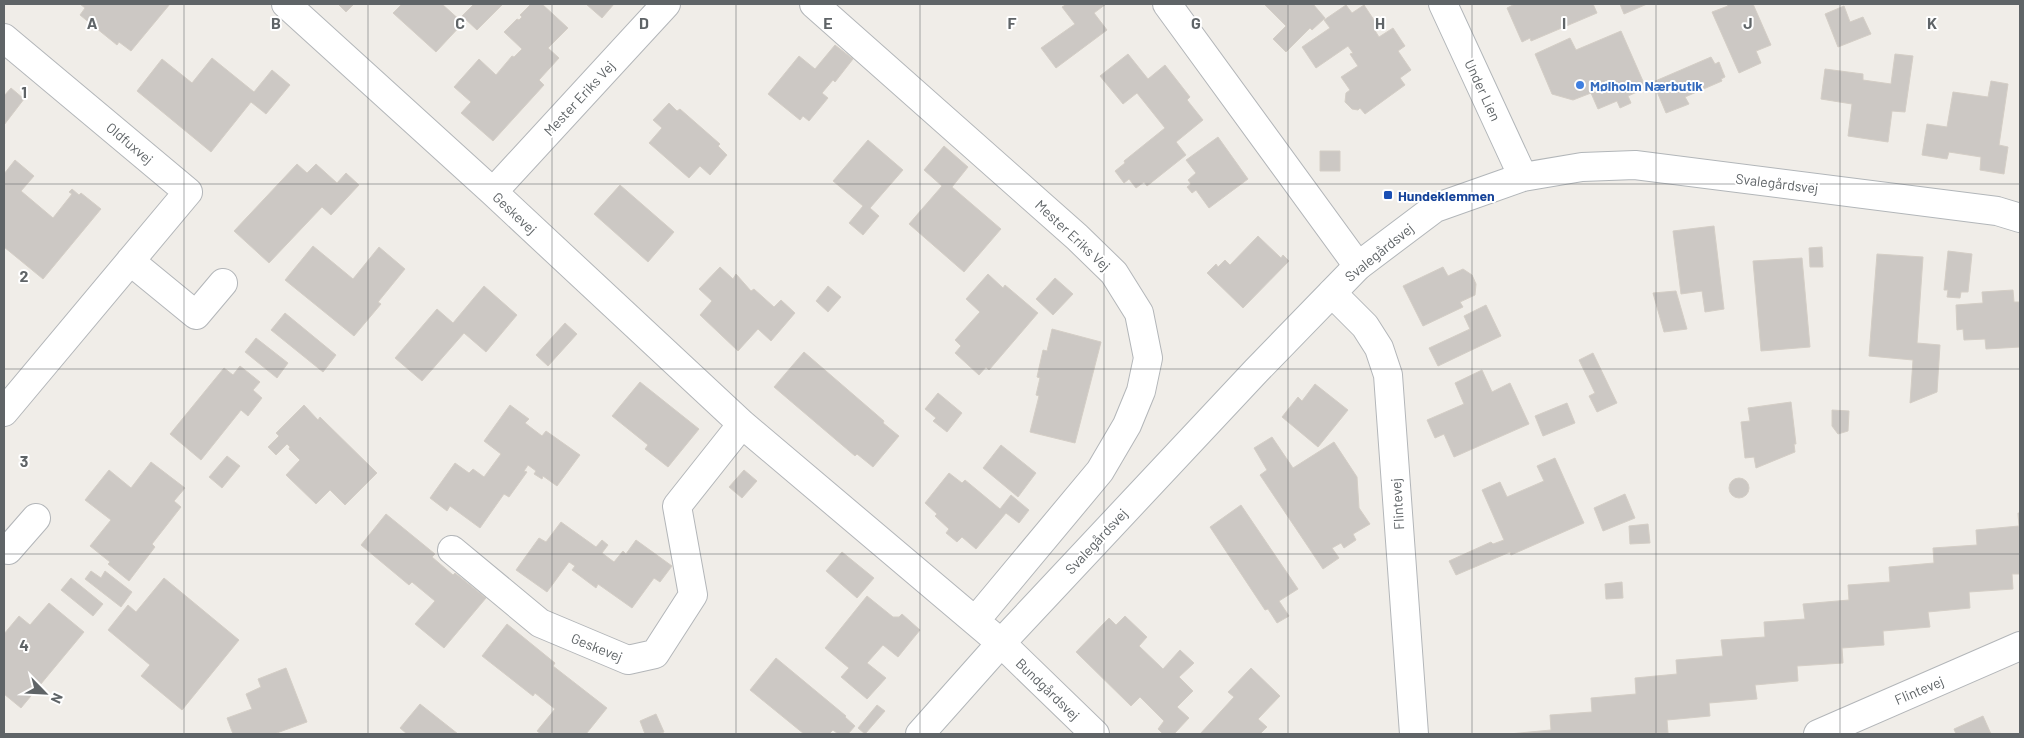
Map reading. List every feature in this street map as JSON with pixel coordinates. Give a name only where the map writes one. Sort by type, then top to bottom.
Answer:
[{"type":"street","name":"Geskevej","points":[[286,4],[493,192],[742,424],[1001,643]]},
{"type":"street","name":"Mester Eriks Vej","points":[[493,192],[666,4]]},
{"type":"street","name":"Mester Eriks Vej","points":[[814,4],[1077,237],[1114,273],[1139,313],[1148,358],[1141,391],[1128,425],[1100,472],[975,621]]},
{"type":"street","points":[[1167,4],[1358,266]]},
{"type":"street","name":"Under Lien","points":[[1444,4],[1523,177]]},
{"type":"street","name":"Oldfuxvej","points":[[4,38],[188,192],[4,412]]},
{"type":"street","name":"Svalegårdsvej","points":[[920,734],[1001,643],[1256,371],[1358,266],[1435,208],[1523,177],[1582,168],[1634,165],[1997,211],[2020,218]]},
{"type":"street","points":[[130,260],[196,316],[223,283]]},
{"type":"street","name":"Flintevej","points":[[1332,293],[1365,326],[1379,348],[1388,375],[1414,734]]},
{"type":"street","name":"Geskevej","points":[[452,550],[540,624],[628,660],[655,654],[693,595],[677,506],[742,424]]},
{"type":"street","points":[[4,547],[8,550],[36,518]]},
{"type":"street","name":"Bundgårdsvej","points":[[1001,643],[1095,734]]},
{"type":"street","name":"Flintevej","points":[[1818,734],[2020,646]]},
{"type":"building","points":[[80,4],[170,4],[131,51],[119,42],[117,45],[80,15],[85,8]]},
{"type":"building","points":[[338,4],[354,4],[346,12]]},
{"type":"building","points":[[402,4],[442,4],[463,23],[436,52],[393,13]]},
{"type":"building","points":[[474,4],[503,4],[477,30],[462,16]]},
{"type":"building","points":[[531,4],[542,4],[568,28],[548,48],[559,58],[539,80],[544,85],[493,141],[461,113],[471,102],[454,87],[479,59],[496,75],[512,56],[514,57],[522,49],[504,32],[517,19],[519,20],[522,17],[520,15]]},
{"type":"building","points":[[586,4],[614,4],[602,18]]},
{"type":"building","points":[[1067,4],[1106,4],[1094,13],[1107,30],[1056,68],[1041,48],[1075,24],[1062,7]]},
{"type":"building","points":[[1264,4],[1313,4],[1325,18],[1312,30],[1310,28],[1286,52],[1273,39],[1286,26]]},
{"type":"building","points":[[1515,4],[1593,4],[1597,13],[1531,41],[1530,38],[1522,42],[1507,8]]},
{"type":"building","points":[[1620,4],[1647,4],[1624,14]]},
{"type":"building","points":[[1727,4],[1753,4],[1771,45],[1756,51],[1761,63],[1739,73],[1712,12],[1728,6]]},
{"type":"building","points":[[1346,5],[1352,13],[1364,5],[1378,26],[1374,29],[1379,37],[1393,28],[1405,46],[1398,51],[1411,70],[1400,78],[1405,85],[1365,114],[1360,108],[1358,110],[1352,109],[1345,102],[1346,93],[1350,90],[1341,77],[1358,66],[1350,54],[1353,53],[1348,46],[1316,68],[1302,47],[1330,28],[1324,20]]},
{"type":"building","points":[[1844,6],[1850,22],[1863,17],[1871,34],[1838,47],[1825,14]]},
{"type":"building","points":[[1621,31],[1646,88],[1628,96],[1631,103],[1620,108],[1617,101],[1598,109],[1591,93],[1573,100],[1552,94],[1535,54],[1570,38],[1576,50]]},
{"type":"building","points":[[835,45],[853,59],[835,82],[833,80],[822,93],[828,98],[809,121],[803,116],[800,120],[768,94],[799,56],[815,69]]},
{"type":"building","points":[[1128,54],[1148,79],[1165,65],[1190,97],[1187,100],[1203,120],[1176,142],[1186,155],[1147,186],[1144,182],[1136,188],[1129,179],[1124,183],[1115,171],[1125,163],[1124,161],[1165,128],[1137,93],[1123,104],[1100,76]]},
{"type":"building","points":[[1895,54],[1913,56],[1905,112],[1892,111],[1888,142],[1848,136],[1852,104],[1821,99],[1825,69],[1863,74],[1863,80],[1891,84]]},
{"type":"building","points":[[1711,57],[1715,64],[1719,62],[1725,77],[1721,79],[1722,81],[1685,97],[1689,104],[1666,113],[1653,82]]},
{"type":"building","points":[[212,58],[254,92],[272,70],[290,85],[266,114],[251,102],[211,152],[137,91],[162,59],[192,83]]},
{"type":"building","points":[[1991,81],[2008,84],[1999,145],[2008,147],[2004,174],[1980,170],[1981,157],[1949,152],[1947,159],[1922,155],[1927,124],[1947,127],[1953,92],[1988,97]]},
{"type":"building","points":[[11,88],[24,99],[4,125],[4,96]]},
{"type":"building","points":[[669,103],[677,111],[680,109],[720,144],[718,146],[727,155],[710,175],[700,166],[689,178],[649,143],[662,128],[653,120]]},
{"type":"building","points":[[1218,137],[1248,179],[1209,208],[1196,190],[1192,193],[1187,187],[1191,184],[1188,180],[1196,173],[1186,160]]},
{"type":"building","points":[[868,140],[903,170],[870,208],[879,216],[863,235],[849,223],[863,206],[833,181]]},
{"type":"building","points":[[944,146],[968,167],[952,187],[1001,229],[964,272],[909,224],[942,186],[924,170]]},
{"type":"building","points":[[1320,151],[1340,151],[1340,171],[1320,171]]},
{"type":"building","points":[[15,160],[34,176],[21,191],[53,218],[72,194],[69,192],[72,189],[79,195],[81,193],[101,209],[43,279],[4,247],[4,174]]},
{"type":"building","points":[[297,164],[307,173],[316,164],[337,183],[346,173],[359,185],[331,215],[322,207],[269,263],[234,231]]},
{"type":"building","points":[[620,185],[674,232],[648,262],[594,214]]},
{"type":"building","points":[[1714,226],[1724,309],[1705,312],[1702,291],[1681,294],[1673,231]]},
{"type":"building","points":[[1258,236],[1281,258],[1283,255],[1289,261],[1243,308],[1207,273],[1216,264],[1218,267],[1225,260],[1230,265]]},
{"type":"building","points":[[313,246],[353,279],[379,247],[405,269],[378,302],[381,304],[354,336],[285,280]]},
{"type":"building","points":[[1822,247],[1823,267],[1810,267],[1809,248]]},
{"type":"building","points":[[1948,251],[1972,254],[1968,292],[1961,292],[1960,298],[1947,297],[1948,290],[1944,290]]},
{"type":"building","points":[[1877,254],[1923,257],[1917,343],[1940,345],[1937,392],[1910,403],[1913,360],[1869,356]]},
{"type":"building","points":[[1802,258],[1810,347],[1761,351],[1753,261]]},
{"type":"building","points":[[720,267],[733,279],[736,274],[751,291],[754,289],[774,307],[781,300],[795,313],[771,341],[758,329],[738,351],[700,315],[712,301],[699,289]]},
{"type":"building","points":[[1443,267],[1448,276],[1463,269],[1472,275],[1476,284],[1475,295],[1460,302],[1463,307],[1423,326],[1403,286]]},
{"type":"building","points":[[988,274],[1003,288],[1005,285],[1038,313],[989,370],[986,367],[979,375],[955,353],[961,346],[955,340],[980,312],[966,299]]},
{"type":"building","points":[[1055,278],[1073,294],[1053,315],[1036,299]]},
{"type":"building","points":[[484,286],[517,315],[486,352],[464,333],[422,381],[395,358],[437,309],[453,323]]},
{"type":"building","points":[[828,286],[841,297],[828,312],[816,301]]},
{"type":"building","points":[[2013,290],[2014,302],[2020,302],[2020,347],[1986,349],[1985,339],[1964,340],[1963,329],[1957,330],[1956,305],[1983,303],[1982,292]]},
{"type":"building","points":[[1676,291],[1687,329],[1664,332],[1653,293]]},
{"type":"building","points":[[1486,305],[1501,336],[1438,366],[1429,348],[1470,329],[1464,316]]},
{"type":"building","points":[[285,313],[336,355],[323,372],[271,330]]},
{"type":"building","points":[[565,323],[577,334],[548,366],[536,355]]},
{"type":"building","points":[[1052,329],[1101,342],[1075,443],[1030,432],[1039,396],[1036,395],[1040,378],[1037,377],[1043,350],[1047,351]]},
{"type":"building","points":[[256,338],[288,363],[277,378],[245,352]]},
{"type":"building","points":[[804,352],[899,436],[873,467],[857,454],[855,456],[774,387]]},
{"type":"building","points":[[1593,353],[1617,403],[1597,412],[1589,396],[1595,393],[1579,360]]},
{"type":"building","points":[[240,366],[260,382],[253,390],[262,398],[248,416],[241,410],[201,460],[170,434],[224,368],[233,375]]},
{"type":"building","points":[[1482,370],[1492,392],[1510,383],[1529,424],[1454,457],[1444,434],[1435,438],[1427,420],[1464,404],[1455,383]]},
{"type":"building","points":[[640,382],[699,429],[668,467],[645,449],[648,445],[612,416]]},
{"type":"building","points":[[1315,384],[1348,410],[1318,447],[1282,417],[1298,397],[1302,401]]},
{"type":"building","points":[[938,393],[962,413],[947,432],[933,421],[936,418],[925,409]]},
{"type":"building","points":[[1791,402],[1796,444],[1794,444],[1795,452],[1756,468],[1754,457],[1745,458],[1741,422],[1750,421],[1748,408]]},
{"type":"building","points":[[1567,403],[1575,423],[1543,436],[1535,416]]},
{"type":"building","points":[[304,405],[318,420],[320,417],[377,473],[345,505],[330,490],[316,504],[286,475],[300,460],[289,449],[290,447],[287,444],[276,455],[268,447],[279,436],[276,433]]},
{"type":"building","points":[[510,405],[529,419],[525,423],[542,436],[546,431],[580,455],[557,486],[543,476],[542,479],[534,474],[536,471],[528,465],[524,471],[527,472],[509,497],[504,494],[480,528],[450,506],[447,511],[430,498],[455,463],[469,473],[473,469],[484,477],[501,454],[484,441]]},
{"type":"building","points":[[1832,410],[1849,411],[1848,431],[1838,434],[1832,426]]},
{"type":"building","points":[[1272,437],[1293,468],[1334,442],[1357,477],[1359,508],[1370,524],[1353,534],[1356,540],[1344,548],[1341,543],[1332,548],[1339,558],[1323,569],[1260,475],[1267,470],[1254,448]]},
{"type":"building","points":[[1001,445],[1036,473],[1018,497],[983,468]]},
{"type":"building","points":[[227,456],[240,466],[222,488],[209,477]]},
{"type":"building","points":[[1555,458],[1584,523],[1511,555],[1510,552],[1456,575],[1449,561],[1491,542],[1493,544],[1504,540],[1482,490],[1500,482],[1507,497],[1544,481],[1537,466]]},
{"type":"building","points":[[151,462],[185,488],[174,501],[181,507],[152,544],[155,547],[129,581],[90,546],[111,520],[85,500],[109,470],[131,488]]},
{"type":"building","points":[[744,470],[757,481],[742,498],[729,487]]},
{"type":"building","points":[[949,473],[962,483],[965,480],[1000,509],[1011,495],[1029,510],[1019,523],[1006,513],[976,549],[962,537],[957,542],[946,533],[949,529],[925,503]]},
{"type":"building","points":[[1739,478],[1746,481],[1749,488],[1746,495],[1739,498],[1732,495],[1729,488],[1732,481]]},
{"type":"building","points":[[1625,494],[1635,518],[1603,531],[1594,508]]},
{"type":"building","points":[[1241,505],[1298,589],[1279,601],[1289,616],[1277,623],[1268,609],[1265,610],[1210,527]]},
{"type":"building","points":[[2018,513],[2020,513],[2020,574],[2012,574],[2013,589],[1969,592],[1970,608],[1928,612],[1930,627],[1883,631],[1884,645],[1842,648],[1843,663],[1797,666],[1798,681],[1755,685],[1757,699],[1709,703],[1710,716],[1667,720],[1668,733],[1509,734],[1551,730],[1550,715],[1592,712],[1591,698],[1636,694],[1635,678],[1677,674],[1676,660],[1723,656],[1721,640],[1765,637],[1764,622],[1805,619],[1803,604],[1849,600],[1848,585],[1890,582],[1889,567],[1934,563],[1933,548],[1977,545],[1976,530],[2019,526]]},
{"type":"building","points":[[386,514],[435,554],[432,557],[453,575],[455,573],[486,598],[444,648],[415,624],[435,601],[412,582],[409,585],[361,545]]},
{"type":"building","points":[[561,522],[596,547],[602,540],[608,545],[602,553],[614,562],[623,551],[626,554],[636,540],[672,566],[660,582],[654,578],[632,608],[598,584],[596,588],[572,570],[575,566],[569,562],[547,592],[516,570],[539,538],[546,542]]},
{"type":"building","points":[[1648,524],[1650,543],[1630,544],[1629,526]]},
{"type":"building","points":[[842,552],[874,578],[857,598],[826,571]]},
{"type":"building","points":[[91,571],[101,578],[105,571],[132,592],[121,607],[85,579]]},
{"type":"building","points":[[71,578],[103,604],[93,616],[61,590]]},
{"type":"building","points":[[164,578],[239,640],[182,710],[141,676],[150,665],[108,630],[128,605],[136,612]]},
{"type":"building","points":[[1622,582],[1623,598],[1606,599],[1605,584]]},
{"type":"building","points":[[867,596],[893,617],[899,617],[902,614],[920,630],[898,657],[883,645],[867,663],[886,678],[867,699],[841,677],[849,668],[825,648]]},
{"type":"building","points":[[49,603],[84,632],[21,708],[4,694],[4,634],[19,616],[30,625]]},
{"type":"building","points":[[1125,616],[1147,637],[1139,646],[1163,669],[1180,650],[1194,663],[1179,677],[1193,691],[1177,707],[1189,718],[1174,734],[1163,734],[1158,729],[1164,721],[1140,697],[1131,706],[1076,652],[1109,618],[1116,625]]},
{"type":"building","points":[[507,624],[555,663],[553,666],[607,708],[586,734],[541,734],[537,731],[555,709],[535,693],[533,696],[482,656]]},
{"type":"building","points":[[776,658],[846,716],[855,726],[848,734],[838,734],[833,730],[829,734],[804,734],[750,690]]},
{"type":"building","points":[[286,668],[307,722],[274,734],[233,734],[227,718],[252,709],[246,694],[261,687],[258,679]]},
{"type":"building","points":[[1251,668],[1280,696],[1258,719],[1267,727],[1260,734],[1200,734],[1234,697],[1228,692]]},
{"type":"building","points":[[420,704],[458,734],[407,734],[400,728]]},
{"type":"building","points":[[877,705],[885,711],[865,734],[858,728]]},
{"type":"building","points":[[656,714],[664,732],[645,734],[640,721]]},
{"type":"building","points":[[1983,716],[1991,734],[1956,734],[1954,729]]},
{"type":"place","name":"Mølholm Nærbutik","points":[[1580,85]]},
{"type":"place","name":"Hundeklemmen","points":[[1388,195]]}]
